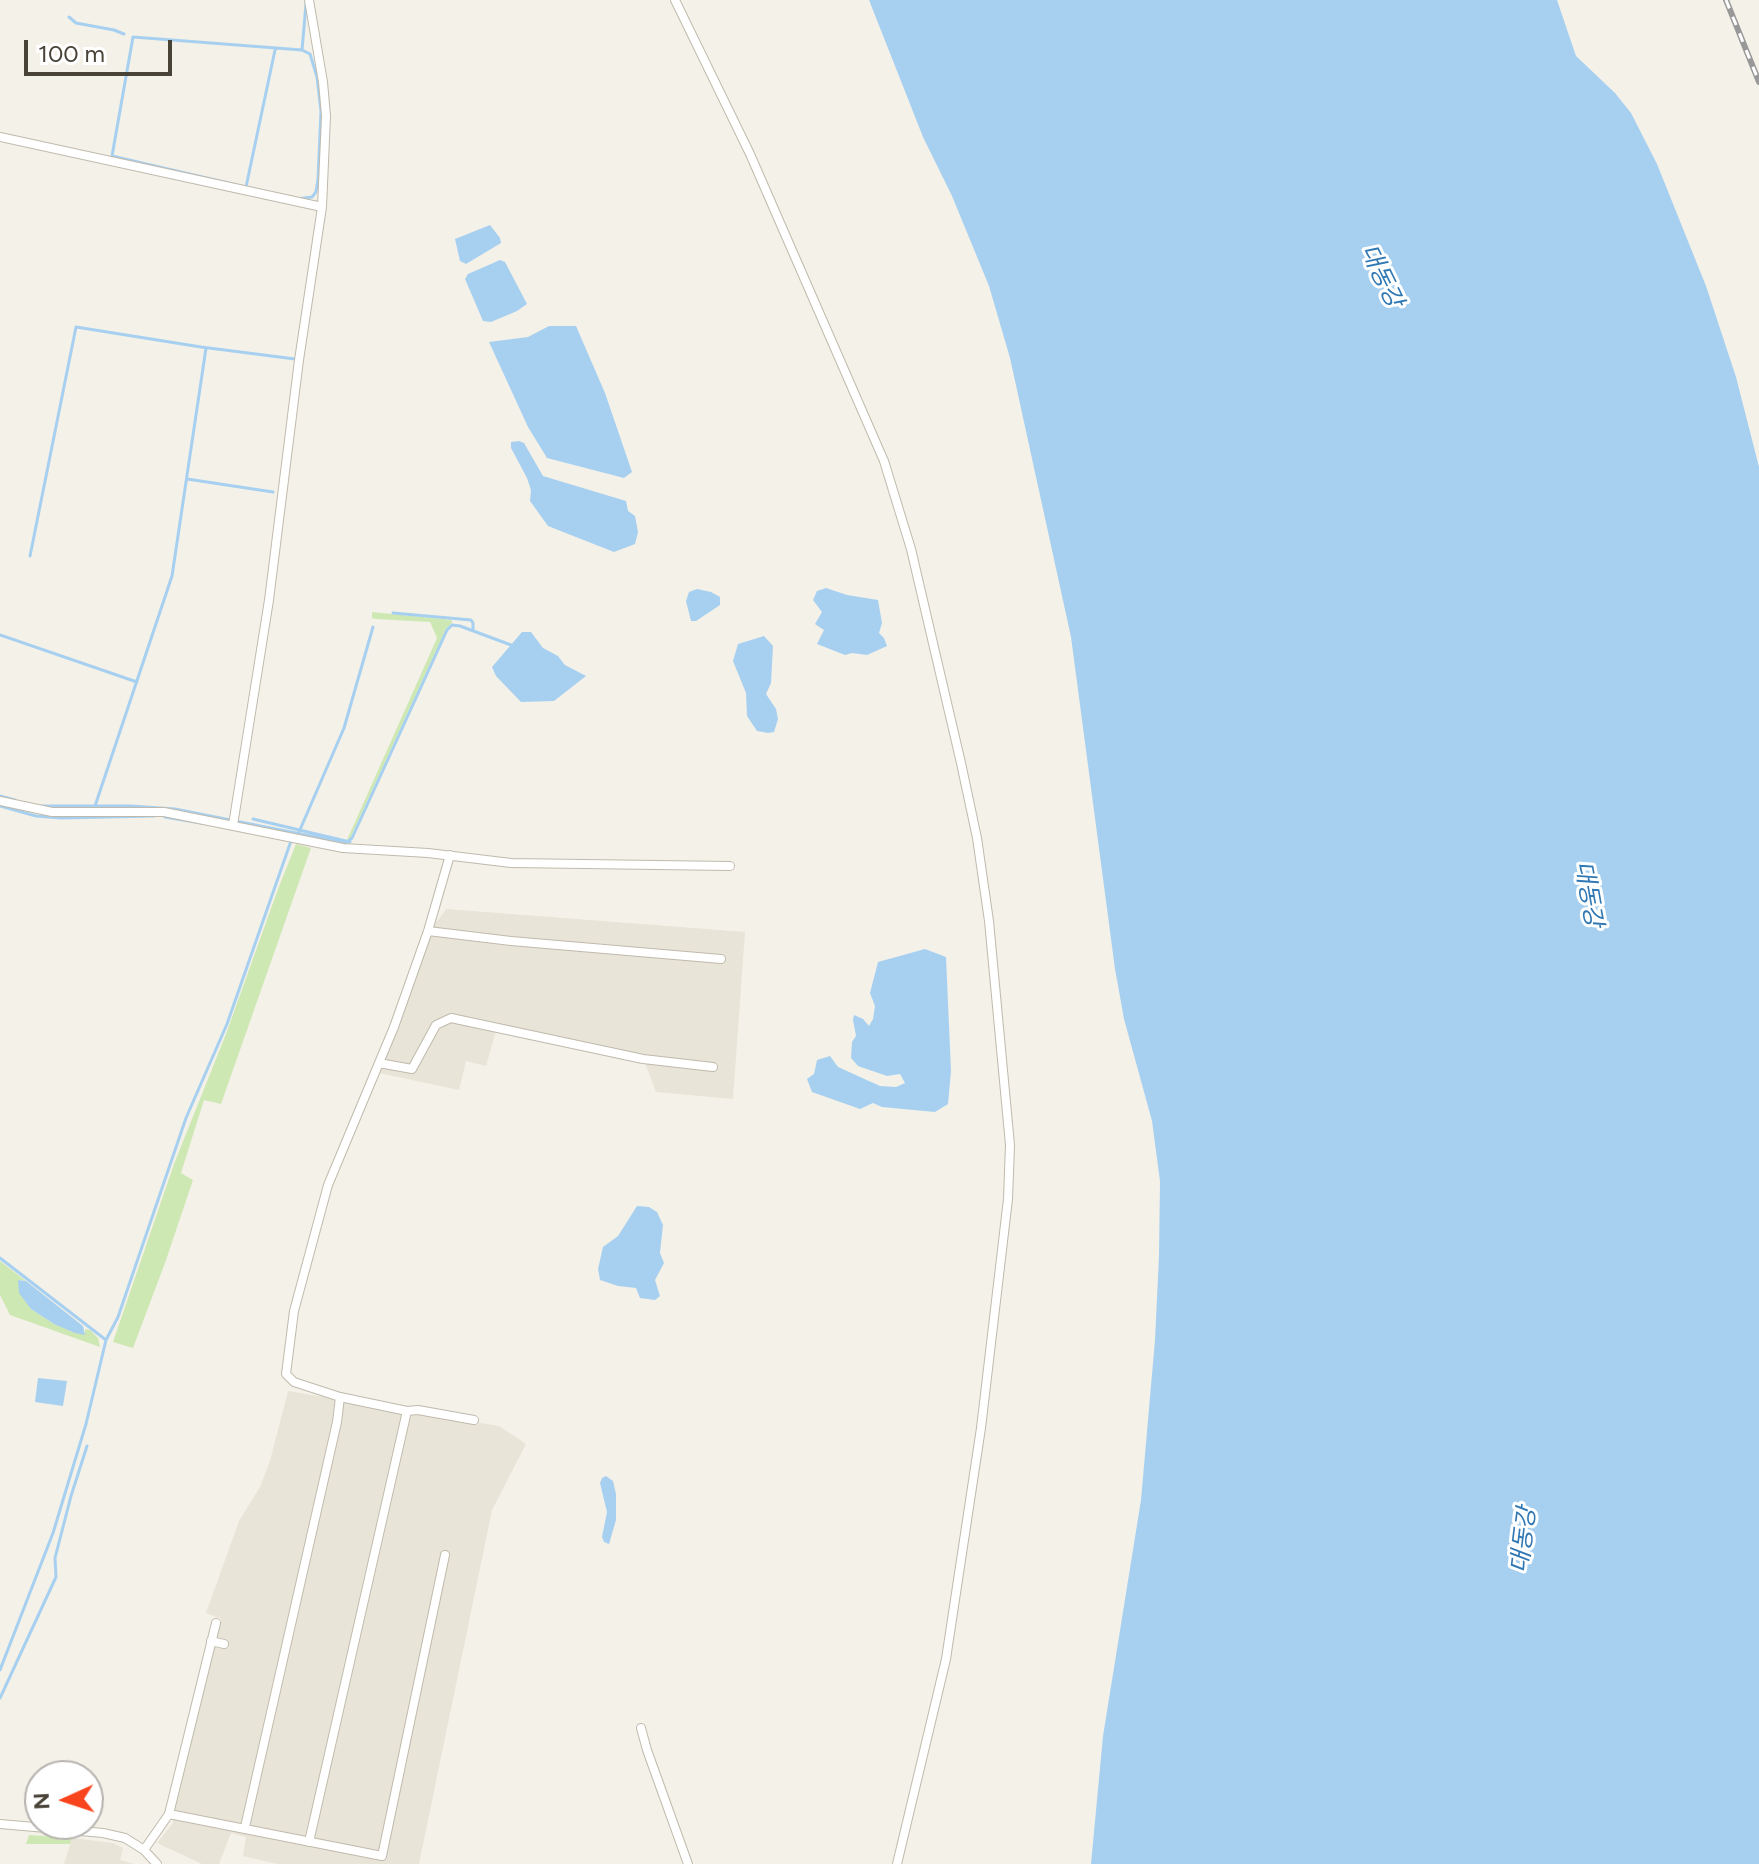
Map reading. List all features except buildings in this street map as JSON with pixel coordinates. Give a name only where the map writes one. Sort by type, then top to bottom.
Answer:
[{"type":"street","points":[[233,825],[269,600],[322,207],[326,116],[309,0]]},
{"type":"street","points":[[675,0],[750,154],[884,461],[911,549],[961,763],[977,838],[989,921],[1010,1145],[1008,1199],[981,1428],[946,1659],[897,1864]]},
{"type":"street","points":[[0,137],[322,207]]},
{"type":"street","points":[[0,801],[52,812],[164,812],[343,848],[450,855],[511,863],[730,866]]},
{"type":"street","points":[[450,855],[428,931],[379,1063],[328,1185],[294,1311],[286,1374],[294,1382],[340,1397],[407,1411],[418,1410],[474,1420]]},
{"type":"street","points":[[428,931],[721,959]]},
{"type":"street","points":[[379,1063],[412,1069],[436,1025],[451,1018],[643,1059],[713,1067]]},
{"type":"street","points":[[245,1827],[340,1397]]},
{"type":"street","points":[[309,1842],[407,1411]]},
{"type":"street","points":[[169,1814],[382,1856],[445,1555]]},
{"type":"street","points":[[144,1850],[169,1814],[216,1623]]},
{"type":"street","points":[[211,1641],[224,1644]]},
{"type":"street","points":[[641,1728],[688,1864]]},
{"type":"street","points":[[0,1824],[103,1833],[125,1838],[144,1850],[157,1864]]},
{"type":"shaded area","points":[[446,909],[745,932],[733,1099],[656,1092],[645,1063],[496,1031],[486,1066],[466,1061],[459,1090],[379,1073],[428,934]]},
{"type":"shaded area","points":[[288,1391],[499,1426],[526,1444],[492,1510],[419,1864],[278,1864],[243,1856],[246,1837],[231,1833],[219,1864],[202,1864],[157,1843],[173,1823],[173,1804],[221,1619],[206,1613],[239,1521],[260,1487],[270,1461]]},
{"type":"shaded area","points":[[71,1840],[88,1840],[113,1843],[123,1848],[120,1860],[134,1864],[64,1864]]},
{"type":"green space","points":[[372,612],[452,620],[452,623],[446,629],[349,841],[437,638],[430,622],[376,619],[372,618]]},
{"type":"green space","points":[[296,844],[311,848],[221,1104],[204,1100],[181,1173],[193,1180],[165,1263],[133,1348],[113,1342],[174,1164]]},
{"type":"green space","points":[[0,1261],[26,1281],[19,1280],[31,1309],[54,1324],[85,1333],[85,1329],[90,1330],[98,1338],[100,1347],[10,1315],[0,1295]]},
{"type":"green space","points":[[27,1840],[71,1840],[70,1844],[26,1844]]},
{"type":"water","name":"대동강","points":[[869,0],[1557,0],[1576,56],[1631,113],[1657,164],[1706,286],[1736,377],[1759,467],[1759,1864],[1091,1864],[1103,1736],[1141,1500],[1155,1340],[1160,1181],[1152,1121],[1124,1019],[1115,969],[1071,637],[1010,358],[989,286],[952,196],[923,137]]},
{"type":"water","points":[[490,225],[501,243],[466,264],[460,261],[455,239]]},
{"type":"water","points":[[500,260],[505,262],[527,304],[491,322],[483,321],[465,279],[468,274]]},
{"type":"water","points":[[549,326],[576,326],[605,393],[632,472],[624,478],[547,458],[528,427],[489,342],[528,337]]},
{"type":"water","points":[[511,442],[524,443],[543,476],[626,501],[628,511],[635,516],[638,532],[635,544],[614,552],[548,526],[530,501],[531,490],[527,478],[511,448]]},
{"type":"water","points":[[826,588],[878,600],[882,623],[879,633],[887,646],[867,655],[845,655],[817,644],[824,630],[815,624],[822,612],[813,600],[817,591]]},
{"type":"water","points":[[697,589],[720,597],[720,605],[696,621],[691,621],[686,601],[689,592]]},
{"type":"water","points":[[522,632],[531,632],[543,648],[586,676],[554,701],[521,702],[496,676],[492,667]]},
{"type":"water","points":[[764,636],[773,646],[771,683],[766,694],[776,709],[778,719],[774,732],[768,733],[757,731],[747,716],[746,693],[733,661],[738,644]]},
{"type":"water","points":[[925,949],[946,957],[951,1071],[948,1104],[935,1112],[882,1107],[873,1103],[860,1109],[812,1092],[807,1079],[814,1074],[817,1060],[830,1056],[838,1067],[880,1086],[896,1087],[905,1083],[900,1074],[887,1076],[858,1066],[851,1058],[852,1042],[856,1036],[853,1020],[854,1015],[869,1026],[873,1019],[875,1006],[870,993],[878,962]]},
{"type":"water","points":[[637,1206],[649,1207],[657,1212],[663,1225],[660,1253],[664,1263],[655,1280],[660,1296],[655,1300],[640,1298],[636,1288],[600,1280],[598,1269],[603,1247],[618,1236]]},
{"type":"water","points":[[18,1280],[26,1281],[83,1326],[85,1335],[54,1324],[31,1309],[19,1293]]},
{"type":"water","points":[[38,1378],[67,1381],[63,1406],[35,1402]]},
{"type":"water","points":[[606,1476],[613,1481],[616,1494],[616,1520],[609,1544],[602,1537],[607,1512],[600,1483]]},
{"type":"waterway","points":[[302,50],[306,4]]},
{"type":"waterway","points":[[69,17],[76,23],[124,34]]},
{"type":"waterway","points":[[133,37],[302,50],[310,54],[317,77],[321,111],[318,179],[312,197],[297,199],[112,156],[133,37]]},
{"type":"waterway","points":[[246,187],[275,50]]},
{"type":"waterway","points":[[30,556],[76,327],[295,359]]},
{"type":"waterway","points":[[95,806],[172,576],[206,348]]},
{"type":"waterway","points":[[187,479],[273,492]]},
{"type":"waterway","points":[[393,613],[471,620],[473,630]]},
{"type":"waterway","points":[[41,806],[175,809],[346,843],[352,838],[447,630],[452,625],[460,626],[511,645]]},
{"type":"waterway","points":[[299,832],[344,728],[373,627]]},
{"type":"waterway","points":[[0,635],[137,682]]},
{"type":"waterway","points":[[0,796],[15,800]]},
{"type":"waterway","points":[[0,806],[36,816],[61,818],[154,816]]},
{"type":"waterway","points":[[165,817],[201,823]]},
{"type":"waterway","points":[[253,819],[350,842]]},
{"type":"waterway","points":[[106,1340],[118,1317],[186,1118],[227,1024],[291,841]]},
{"type":"waterway","points":[[0,1258],[106,1340],[86,1424],[53,1533],[0,1670]]},
{"type":"waterway","points":[[0,1698],[56,1577],[55,1558],[87,1446]]},
{"type":"railway","points":[[1726,0],[1759,82]]}]
